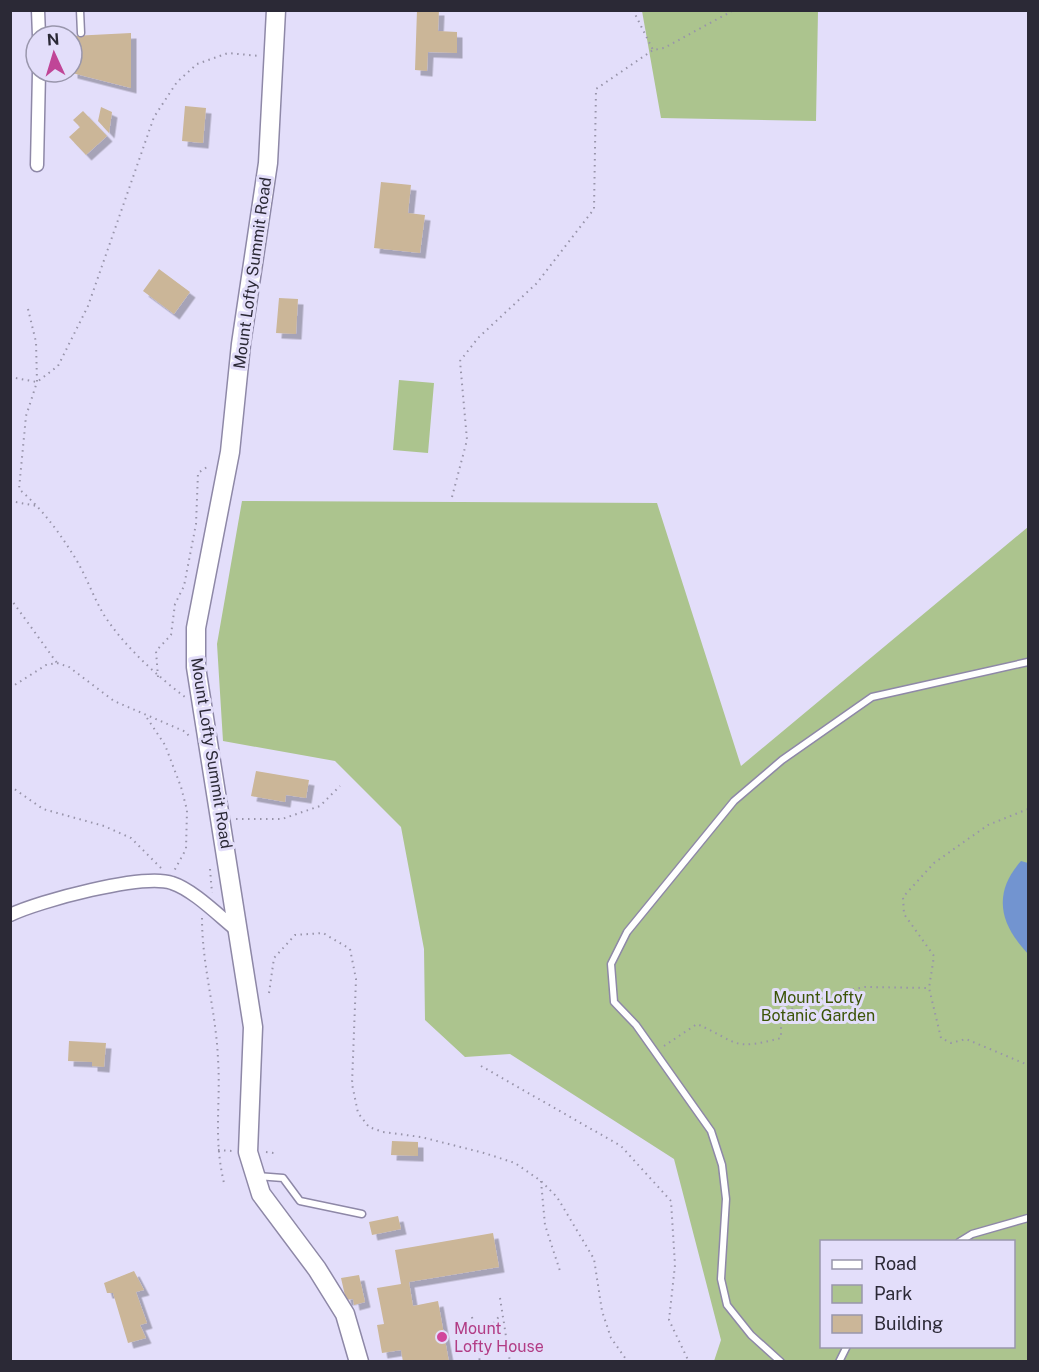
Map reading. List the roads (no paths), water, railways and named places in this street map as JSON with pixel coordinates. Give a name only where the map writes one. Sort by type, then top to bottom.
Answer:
[{"type":"main road","name":"Mount Lofty Summit Road","points":[[276,10],[268,163],[241,344],[230,452],[196,628],[196,667],[253,1027],[248,1152],[261,1194],[316,1269],[345,1314],[359,1362]]},
{"type":"street","points":[[37,165],[39,84]]},
{"type":"street","points":[[10,915],[106,887],[171,882],[239,933]]},
{"type":"lane","points":[[780,1362],[751,1335],[727,1305],[721,1279],[726,1199],[722,1165],[711,1131],[636,1025],[614,1002],[611,964],[627,932],[734,801],[782,760],[872,697],[1029,662]]},
{"type":"lane","points":[[254,1176],[283,1178],[300,1201],[362,1214]]},
{"type":"lane","points":[[962,1240],[972,1234],[1029,1218]]},
{"type":"lane","points":[[839,1362],[846,1348]]},
{"type":"water","points":[[1021,861],[1028,863],[1028,954],[1011,931],[1003,909],[1006,885]]},
{"type":"place","name":"Mount Lofty House","points":[[442,1337]]},
{"type":"park label","name":"Mount Lofty Botanic Garden","points":[[818,1006]]}]
